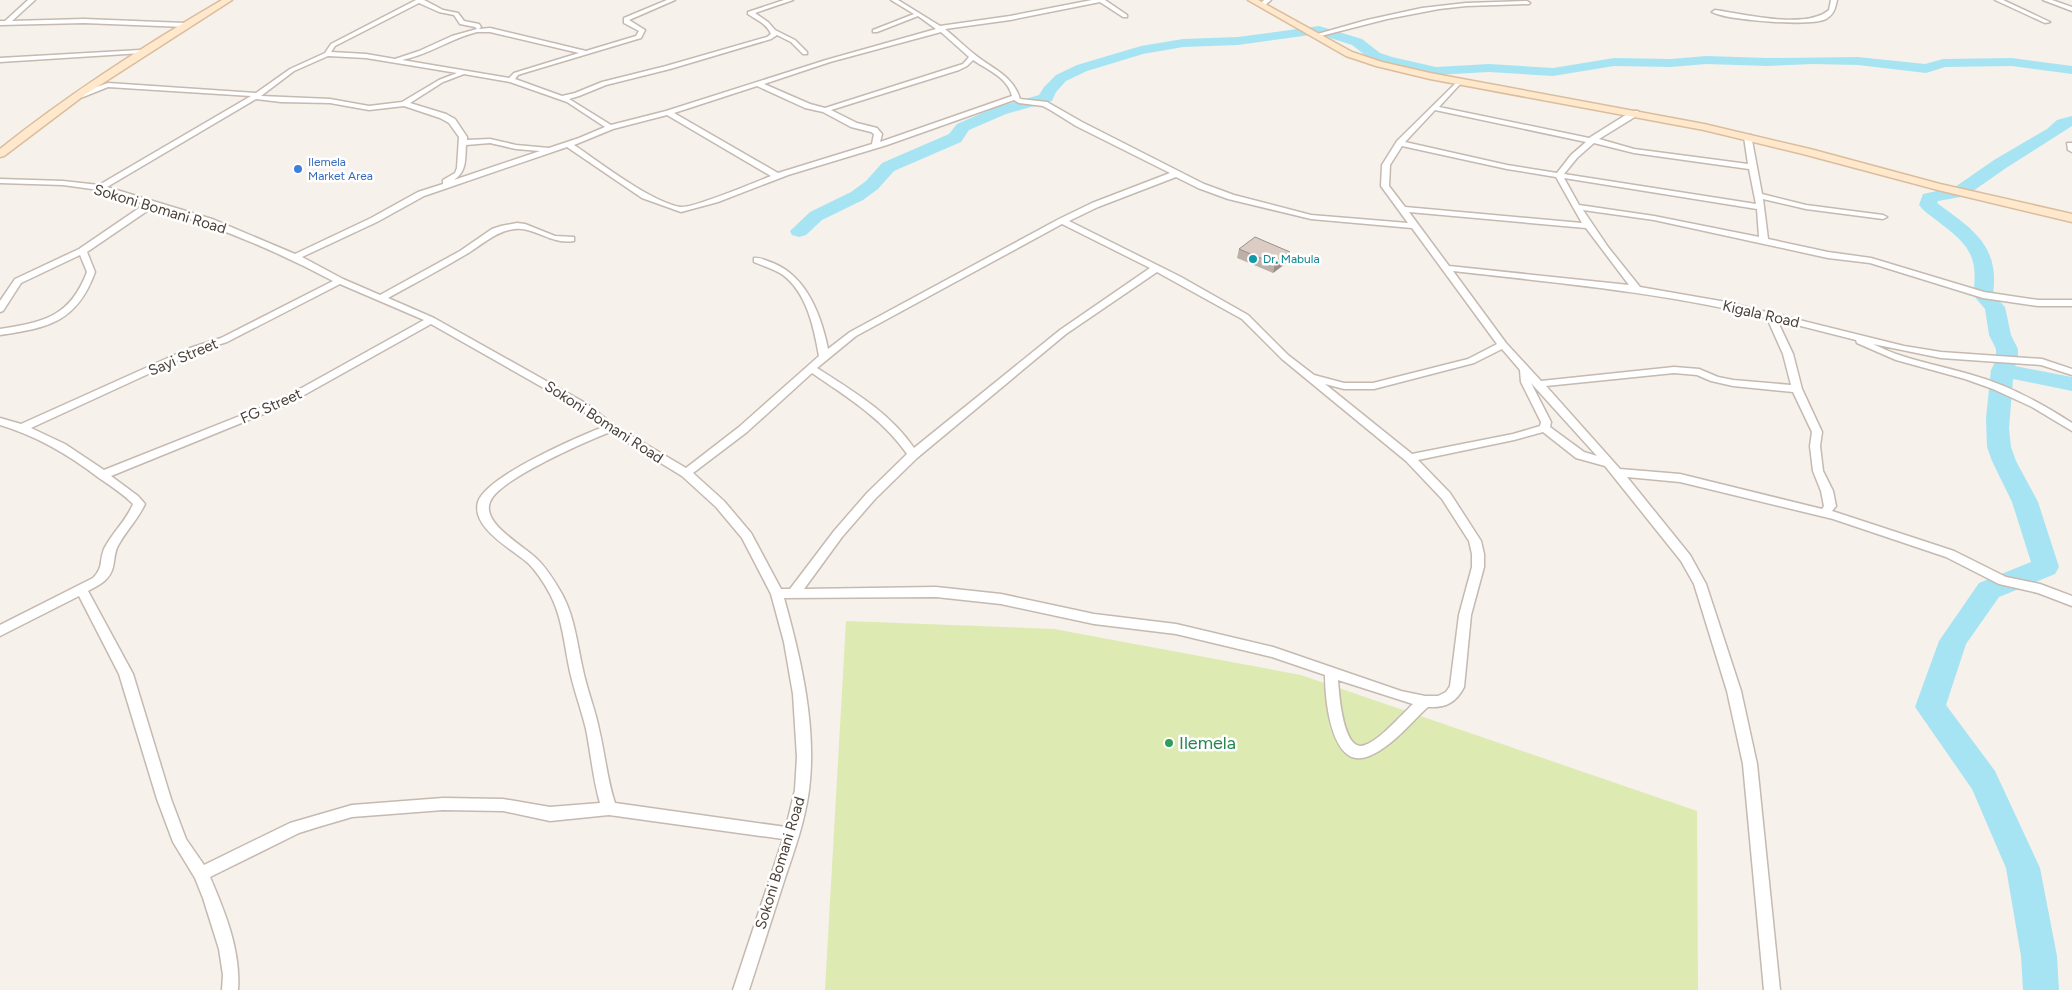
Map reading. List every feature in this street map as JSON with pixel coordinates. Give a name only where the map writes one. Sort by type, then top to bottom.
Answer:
[{"type":"main road","points":[[0,154],[76,96],[140,52],[228,0]]},
{"type":"street","points":[[3,23],[32,0]]},
{"type":"street","points":[[327,54],[333,45],[420,0],[441,11],[456,14],[464,24],[477,25],[478,27],[410,56],[391,59]]},
{"type":"street","points":[[511,80],[516,74],[639,37],[642,30],[626,22],[626,19],[672,0]]},
{"type":"street","points":[[790,0],[750,13],[766,23],[773,31],[793,41],[805,53]]},
{"type":"street","points":[[894,0],[920,14],[973,57],[1005,78],[1014,89],[1016,97],[1026,104],[1044,104],[1055,109],[1079,124],[1176,174],[1231,197],[1311,217],[1414,226]]},
{"type":"street","points":[[295,257],[374,220],[421,194],[437,188],[569,145],[610,127],[668,113],[828,61],[940,29],[1101,0],[1108,7],[1125,16]]},
{"type":"street","points":[[1715,12],[1791,20],[1816,20],[1824,18],[1832,11],[1834,0]]},
{"type":"street","points":[[1998,0],[2047,22]]},
{"type":"street","points":[[2046,0],[2072,9]]},
{"type":"street","points":[[1261,2],[1362,59],[1399,70],[1635,114],[1748,138],[1806,151],[1938,187],[2072,218]]},
{"type":"street","points":[[1317,35],[1371,20],[1422,10],[1459,5],[1527,3]]},
{"type":"street","points":[[876,31],[920,14]]},
{"type":"street","points":[[924,35],[928,29],[928,20]]},
{"type":"street","points":[[3,23],[84,21],[185,25]]},
{"type":"street","points":[[473,30],[490,30],[585,53]]},
{"type":"street","points":[[563,98],[577,95],[604,83],[668,68],[770,38],[774,35],[773,31]]},
{"type":"street","points":[[0,60],[140,52]]},
{"type":"street","points":[[100,188],[257,96],[292,70],[327,54],[391,59],[511,80],[563,98],[610,127]]},
{"type":"street","points":[[825,110],[965,66],[973,57]]},
{"type":"street","points":[[498,77],[522,72]]},
{"type":"street","points":[[404,104],[440,81],[465,73]]},
{"type":"street","points":[[1460,81],[1400,143],[1386,165],[1385,186],[1503,345],[1613,468],[1686,558],[1700,584],[1718,637],[1742,722],[1750,764],[1772,990]]},
{"type":"street","points":[[758,84],[808,106],[825,110],[854,125],[874,130],[878,134],[879,139],[876,145]]},
{"type":"street","points":[[76,96],[87,95],[98,87],[108,85],[236,92],[276,100],[330,101],[369,108],[404,104],[443,116],[452,121],[460,131],[463,143],[461,168],[458,174],[437,188]]},
{"type":"street","points":[[569,145],[645,196],[676,209],[686,209],[777,176],[876,145],[1016,97]]},
{"type":"street","points":[[1434,108],[1634,151],[1753,167]]},
{"type":"street","points":[[668,113],[777,176]]},
{"type":"street","points":[[1559,176],[1564,167],[1592,141],[1635,114]]},
{"type":"street","points":[[1748,138],[1761,206],[1764,241]]},
{"type":"street","points":[[463,143],[490,141],[516,147],[550,150]]},
{"type":"street","points":[[1400,143],[1508,167],[1559,176],[1761,206]]},
{"type":"street","points":[[686,473],[719,450],[762,414],[810,368],[854,334],[975,270],[1062,221],[1095,205],[1176,174]]},
{"type":"street","points":[[1559,176],[1588,226],[1637,289]]},
{"type":"street","name":"Sokoni Bomani Road","points":[[0,181],[100,188],[209,222],[295,257],[340,281],[431,320],[583,406],[611,428],[686,473],[720,504],[747,536],[777,594],[790,642],[800,694],[804,757],[802,790],[792,834],[741,990]]},
{"type":"street","points":[[1758,195],[1806,207],[1883,217]]},
{"type":"street","points":[[0,309],[11,289],[18,282],[82,250],[151,204]]},
{"type":"street","points":[[1576,207],[1654,218],[1828,255],[1871,261],[1960,289],[2031,302],[2072,304]]},
{"type":"street","points":[[1402,209],[1588,226]]},
{"type":"street","points":[[777,594],[936,592],[1001,599],[1094,619],[1176,629],[1273,652],[1401,696],[1424,701],[1440,702],[1451,696],[1456,687],[1464,615],[1478,567],[1478,554],[1475,541],[1446,496],[1410,458],[1285,357],[1245,317],[1185,283],[1062,221]]},
{"type":"street","points":[[382,298],[463,253],[495,231],[504,228],[525,227],[558,239],[572,239]]},
{"type":"street","points":[[0,332],[45,324],[58,317],[74,304],[88,285],[91,272],[82,250]]},
{"type":"street","points":[[757,260],[787,274],[802,291],[821,340],[824,356]]},
{"type":"street","name":"Kigala Road","points":[[1447,268],[1637,289],[1770,315],[1904,349],[1941,355],[2042,362],[2072,372]]},
{"type":"street","points":[[794,593],[838,534],[871,496],[913,455],[1067,329],[1155,269]]},
{"type":"street","name":"Sayi Street","points":[[24,428],[102,390],[150,371],[193,350],[224,340],[340,281]]},
{"type":"street","points":[[1770,315],[1788,354],[1797,388],[1811,414],[1817,432],[1815,446],[1818,471],[1830,506],[1825,513]]},
{"type":"street","name":"FG Street","points":[[102,475],[284,402],[431,320]]},
{"type":"street","points":[[1850,335],[1886,355],[2002,387],[2055,416],[2072,428]]},
{"type":"street","points":[[1310,377],[1344,386],[1374,386],[1470,361],[1503,345]]},
{"type":"street","points":[[810,368],[852,395],[904,441],[913,455]]},
{"type":"street","points":[[1525,369],[1526,382],[1546,422],[1545,428]]},
{"type":"street","points":[[1538,384],[1674,370],[1699,372],[1715,379],[1733,383],[1797,388]]},
{"type":"street","points":[[0,421],[24,428],[52,440],[139,504],[128,525],[110,548],[105,574],[97,582],[0,631]]},
{"type":"street","points":[[610,809],[601,786],[593,732],[577,672],[569,625],[558,599],[540,569],[528,557],[491,528],[483,508],[487,494],[498,486],[545,457],[611,428]]},
{"type":"street","points":[[1410,458],[1514,437],[1545,428]]},
{"type":"street","points":[[1545,428],[1580,455],[1613,468],[1680,478],[1825,513],[1944,551],[2003,581],[2040,589],[2072,600]]},
{"type":"street","points":[[904,441],[928,443]]},
{"type":"street","points":[[81,589],[126,674],[164,799],[180,842],[201,874],[211,898],[227,949],[230,990]]},
{"type":"street","points":[[1331,671],[1332,698],[1343,739],[1348,747],[1360,753],[1367,751],[1398,727],[1424,701]]},
{"type":"street","points":[[201,874],[296,828],[352,811],[466,804],[503,805],[550,814],[610,809],[792,834]]},
{"type":"green space","name":"Ilemela","points":[[846,621],[1054,629],[1301,675],[1697,811],[1698,990],[825,990]]},
{"type":"building","points":[[1255,237],[1290,252],[1275,264],[1239,249]]},
{"type":"waterway","points":[[799,231],[816,216],[857,196],[872,185],[888,167],[955,138],[963,127],[1000,111],[1046,98],[1049,90],[1061,78],[1082,68],[1141,50],[1183,43],[1238,41],[1319,30],[1357,42],[1375,56],[1388,61],[1436,71],[1489,68],[1553,72],[1614,62],[1671,63],[1706,60],[1767,62],[1812,60],[1858,61],[1926,69],[1943,63],[2012,62],[2072,70]]},
{"type":"waterway","points":[[2002,370],[2007,360],[2007,349],[2000,335],[1995,307],[1983,295],[1984,269],[1979,250],[1966,235],[1928,205],[1929,198],[1960,192],[2000,164],[2053,132],[2063,123],[2072,121]]},
{"type":"waterway","points":[[2002,370],[2072,384]]},
{"type":"waterway","points":[[2002,370],[1997,428],[1999,447],[2025,502],[2046,567],[1989,590],[1953,641],[1930,707],[1984,781],[2023,868],[2039,956],[2041,990]]},
{"type":"place","name":"Ilemela Market Area","points":[[298,169]]},
{"type":"place","name":"Dr. Mabula","points":[[1253,259]]},
{"type":"place","name":"Ilemela","points":[[1169,743]]}]
